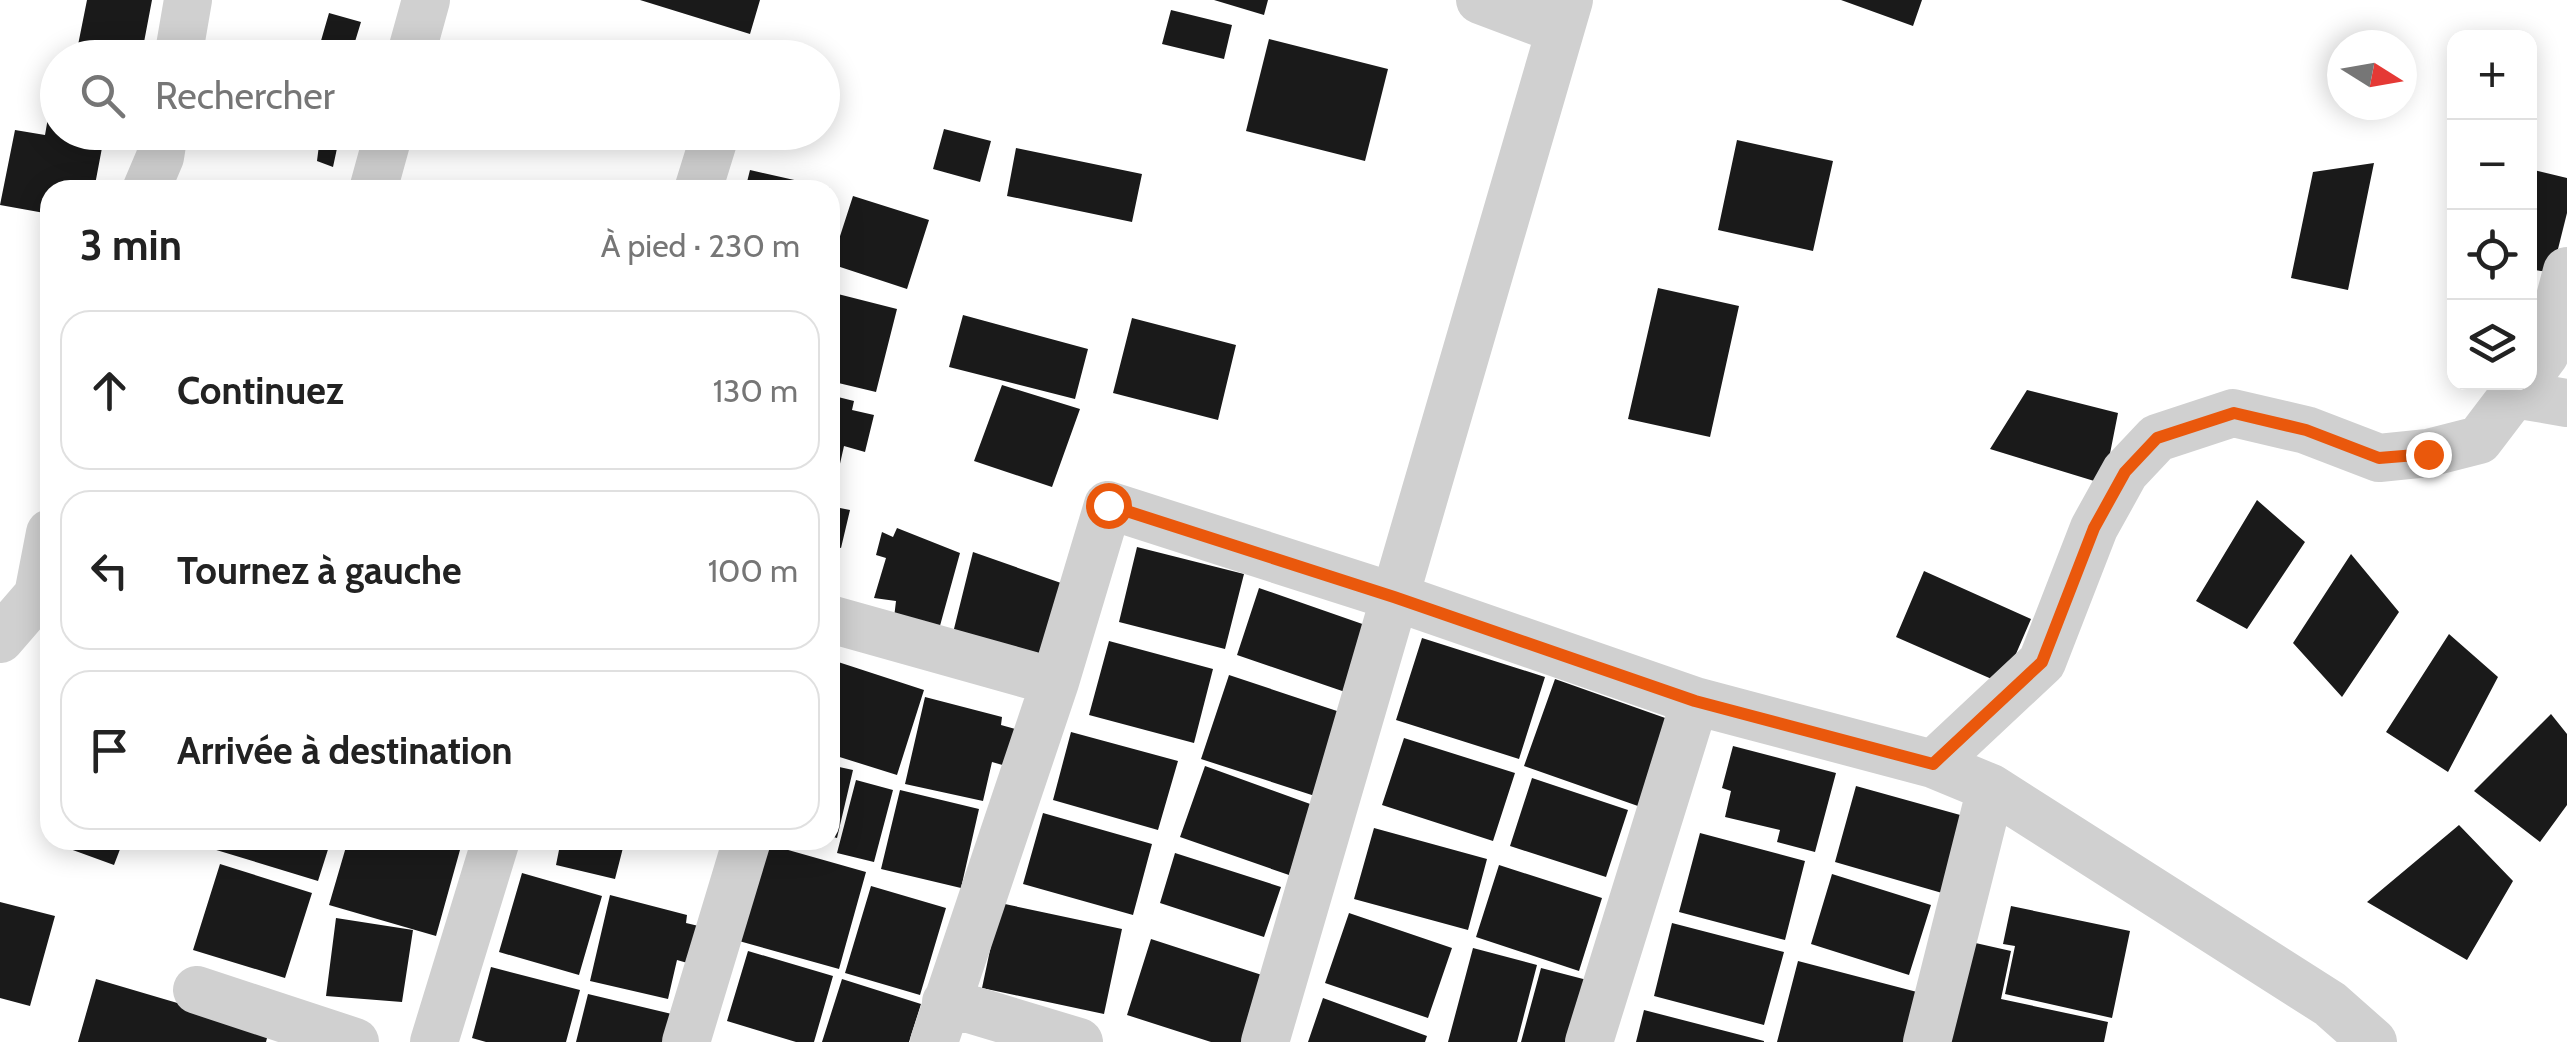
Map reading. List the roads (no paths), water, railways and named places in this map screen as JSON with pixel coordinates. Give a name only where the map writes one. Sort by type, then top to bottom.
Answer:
[{"type":"street","points":[[181,40],[188,0]]},
{"type":"street","points":[[415,40],[426,0]]},
{"type":"street","points":[[1265,1042],[1564,15],[1480,0]]},
{"type":"street","points":[[150,180],[161,150]]},
{"type":"street","points":[[376,180],[384,150]]},
{"type":"street","points":[[701,180],[710,150]]},
{"type":"street","points":[[2537,364],[2545,354],[2567,270]]},
{"type":"street","points":[[1933,764],[2042,662],[2094,528],[2125,472],[2157,438],[2234,413],[2306,430],[2379,458],[2428,454],[2479,440],[2517,390]]},
{"type":"street","points":[[2536,390],[2567,403]]},
{"type":"street","points":[[1079,1042],[940,1022],[1055,682],[1108,505],[1394,597],[1695,701],[1933,764],[1991,788],[2330,1004],[2373,1042]]},
{"type":"street","points":[[0,640],[38,595],[40,585]]},
{"type":"street","points":[[840,621],[1055,682]]},
{"type":"street","points":[[1589,1042],[1695,701]]},
{"type":"street","points":[[1927,1042],[1991,788]]},
{"type":"street","points":[[434,1042],[493,850]]},
{"type":"street","points":[[686,1042],[744,850]]},
{"type":"street","points":[[197,990],[355,1042]]}]
